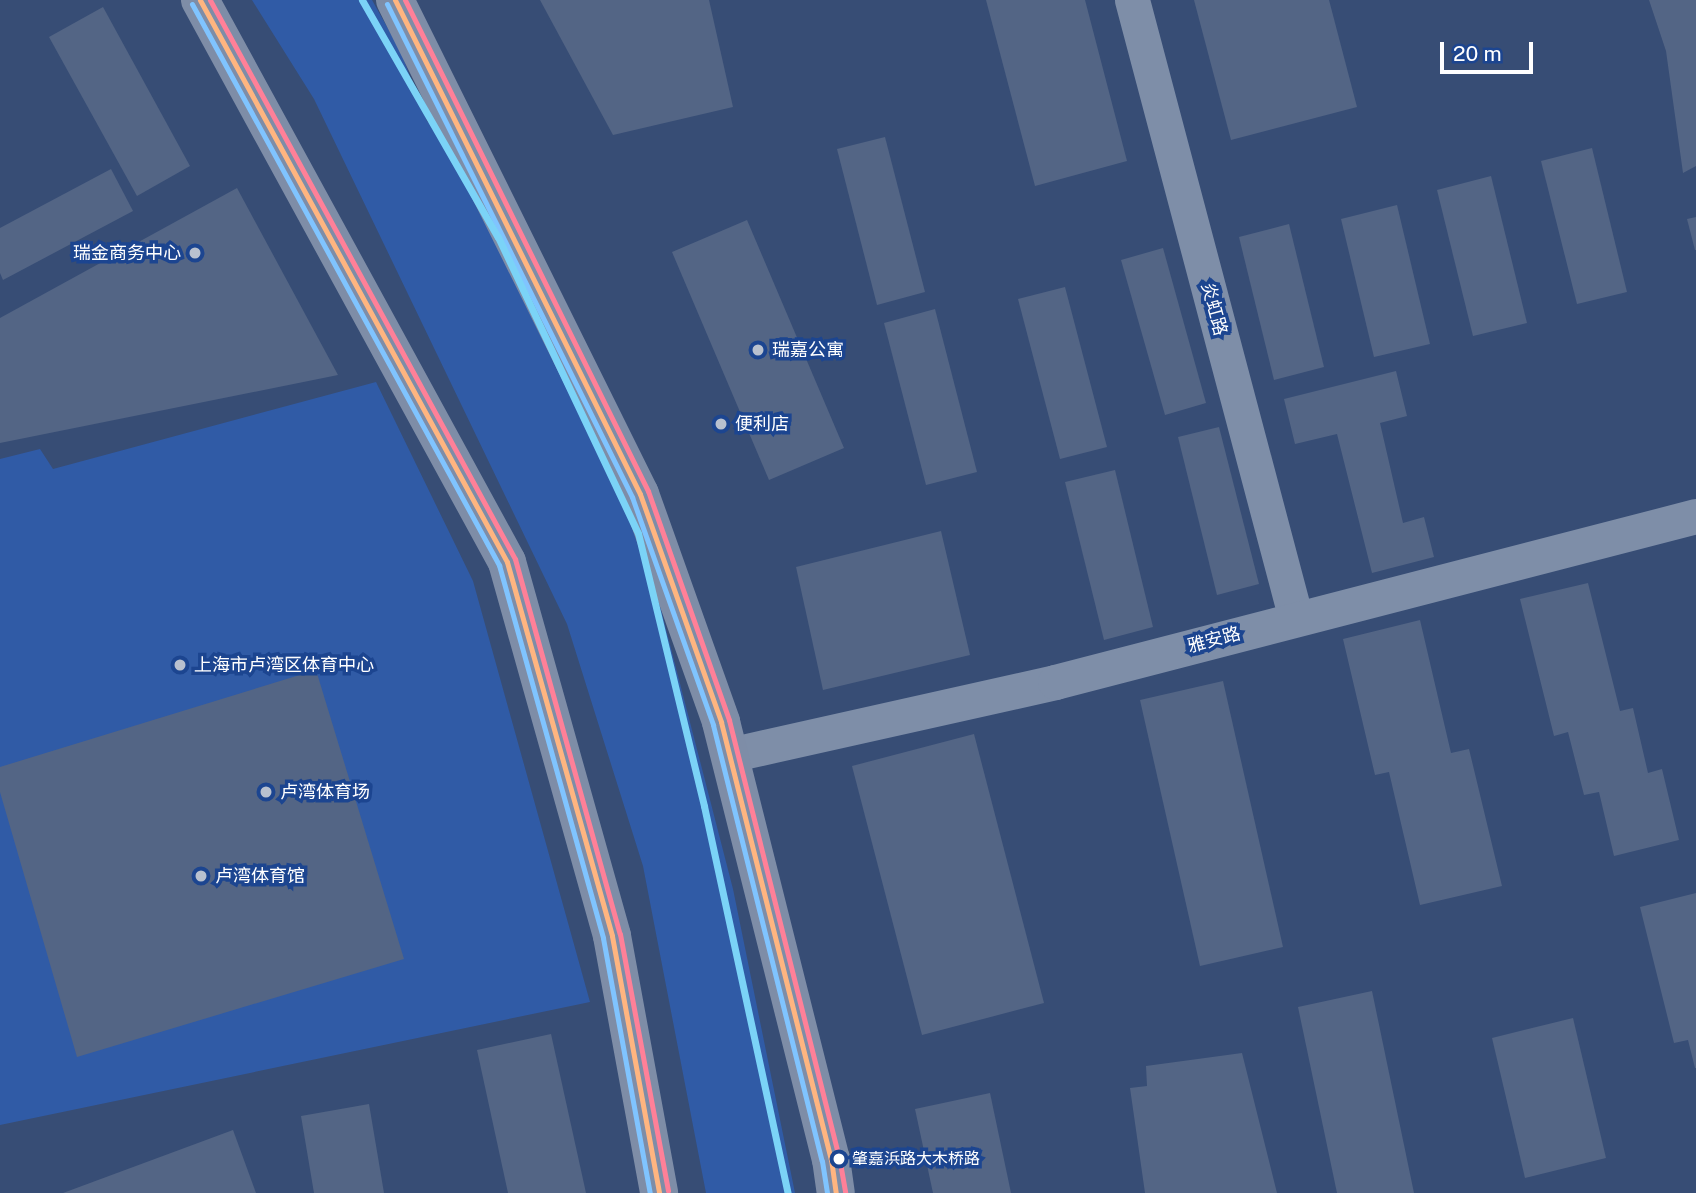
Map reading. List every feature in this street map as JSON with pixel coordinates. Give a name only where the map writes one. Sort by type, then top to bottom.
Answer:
[{"type":"main road","points":[[200,0],[507,562],[612,936],[659,1193]]},
{"type":"main road","points":[[395,0],[639,494],[721,722],[831,1160],[836,1193]]},
{"type":"street","name":"炎虹路","points":[[1132,0],[1296,619]]},
{"type":"street","name":"雅安路","points":[[729,755],[1055,682],[1696,516]]},
{"type":"shaded area","points":[[252,0],[372,0],[400,50],[427,121],[473,169],[642,536],[733,889],[795,1193],[706,1193],[643,866],[567,624],[314,99]]},
{"type":"shaded area","name":"卢湾体育场","points":[[376,382],[473,581],[590,1002],[0,1125],[0,459],[40,449],[53,469]]},
{"type":"building","points":[[540,0],[709,0],[733,107],[613,135]]},
{"type":"building","points":[[986,0],[1085,0],[1127,161],[1035,186]]},
{"type":"building","points":[[1194,0],[1329,0],[1357,107],[1231,140]]},
{"type":"building","points":[[1649,0],[1696,0],[1696,166],[1683,173],[1666,51]]},
{"type":"building","points":[[103,7],[190,166],[137,196],[49,37]]},
{"type":"building","points":[[885,137],[925,292],[877,305],[837,149]]},
{"type":"building","points":[[1592,148],[1627,292],[1577,304],[1541,161]]},
{"type":"building","points":[[111,169],[133,211],[3,280],[0,273],[0,228]]},
{"type":"building","points":[[1491,176],[1527,323],[1473,336],[1437,190]]},
{"type":"building","name":"瑞金商务中心","points":[[237,188],[338,375],[0,443],[0,318]]},
{"type":"building","points":[[1397,205],[1430,344],[1374,357],[1341,219]]},
{"type":"building","points":[[1696,217],[1696,250],[1695,250],[1687,219]]},
{"type":"building","name":"瑞嘉公寓","points":[[747,220],[844,448],[769,480],[672,252]]},
{"type":"building","points":[[1289,224],[1324,367],[1274,380],[1239,237]]},
{"type":"building","points":[[1163,248],[1206,403],[1165,415],[1121,260]]},
{"type":"building","points":[[1065,287],[1107,447],[1060,459],[1018,299]]},
{"type":"building","points":[[935,309],[977,472],[926,485],[884,323]]},
{"type":"building","points":[[1396,371],[1407,416],[1380,423],[1403,523],[1424,517],[1434,557],[1372,573],[1337,434],[1295,444],[1284,399]]},
{"type":"building","points":[[1219,427],[1259,584],[1217,595],[1178,437]]},
{"type":"building","points":[[1115,470],[1153,627],[1104,640],[1065,482]]},
{"type":"building","points":[[941,531],[970,655],[823,690],[796,567]]},
{"type":"building","points":[[1588,583],[1620,711],[1633,708],[1648,773],[1662,769],[1679,840],[1614,856],[1599,792],[1584,795],[1568,732],[1554,736],[1520,599]]},
{"type":"building","points":[[1420,620],[1451,753],[1469,749],[1502,886],[1420,905],[1389,772],[1375,775],[1343,639]]},
{"type":"building","name":"卢湾体育馆","points":[[316,670],[404,959],[77,1057],[0,792],[0,767]]},
{"type":"building","points":[[1223,681],[1283,947],[1200,966],[1140,700]]},
{"type":"building","points":[[974,734],[1044,1003],[922,1035],[852,766]]},
{"type":"building","points":[[1696,893],[1695,1068],[1688,1040],[1674,1043],[1640,907]]},
{"type":"building","points":[[1372,991],[1414,1193],[1337,1193],[1298,1007]]},
{"type":"building","points":[[1573,1018],[1606,1158],[1525,1178],[1492,1038]]},
{"type":"building","points":[[551,1034],[586,1193],[508,1193],[477,1050]]},
{"type":"building","points":[[1242,1053],[1277,1193],[1145,1193],[1130,1088],[1147,1086],[1146,1066]]},
{"type":"building","points":[[990,1093],[1011,1193],[933,1193],[915,1109]]},
{"type":"building","points":[[369,1104],[384,1193],[314,1193],[301,1116]]},
{"type":"building","points":[[233,1130],[256,1193],[63,1193]]},
{"type":"transit line","points":[[200,0],[507,562],[612,936],[659,1193]]},
{"type":"transit line","points":[[210,0],[515,559],[620,934],[668,1191]]},
{"type":"transit line","points":[[362,0],[498,237],[638,533],[704,806],[788,1193]]},
{"type":"transit line","points":[[395,0],[640,494],[721,722],[831,1159],[836,1193]]},
{"type":"transit line","points":[[405,0],[648,491],[729,720],[839,1157],[845,1192]]},
{"type":"transit line","points":[[192,4],[499,565],[603,938],[650,1193]]},
{"type":"transit line","points":[[387,4],[632,497],[713,725],[822,1161],[827,1193]]},
{"type":"place","name":"瑞金商务中心","points":[[195,253]]},
{"type":"place","name":"瑞嘉公寓","points":[[758,350]]},
{"type":"place","name":"便利店","points":[[721,424]]},
{"type":"place","name":"上海市卢湾区体育中心","points":[[180,665]]},
{"type":"place","name":"卢湾体育场","points":[[266,792]]},
{"type":"place","name":"卢湾体育馆","points":[[201,876]]},
{"type":"place","name":"肇嘉浜路大木桥路","points":[[839,1159]]}]
